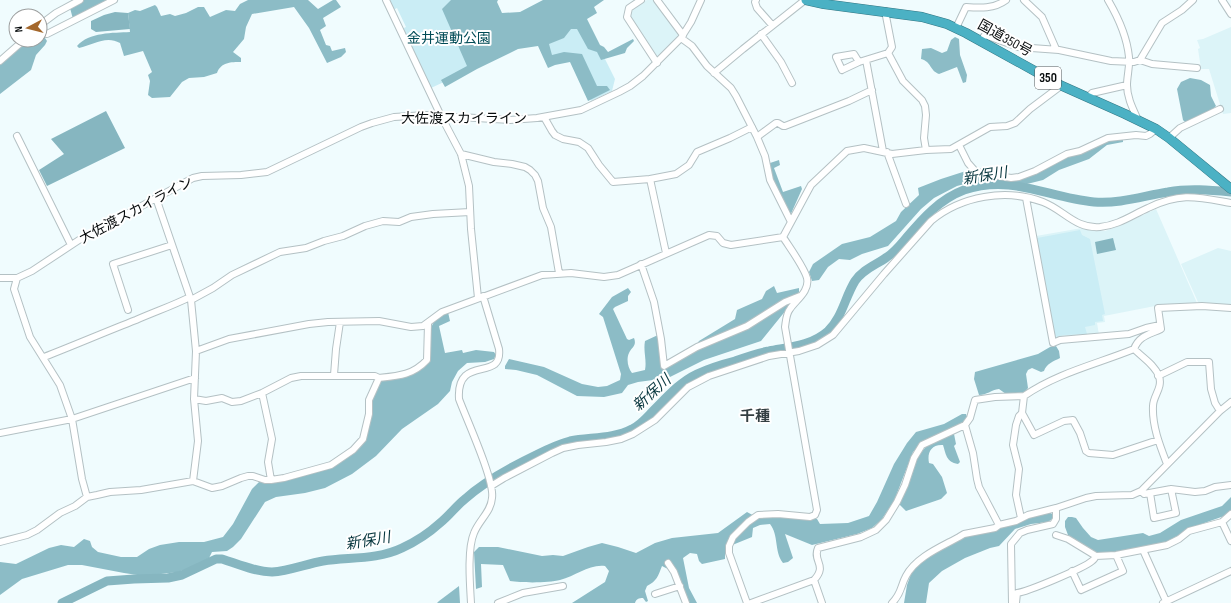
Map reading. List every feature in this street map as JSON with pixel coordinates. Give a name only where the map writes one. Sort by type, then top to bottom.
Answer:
[{"type":"highway","name":"国道350号","points":[[806,0],[851,4],[922,17],[956,28],[981,40],[1060,85],[1156,129],[1230,188]]},
{"type":"street","points":[[48,20],[56,13],[80,0]]},
{"type":"street","points":[[48,33],[114,0]]},
{"type":"street","points":[[386,0],[441,116],[461,154],[469,186],[470,212],[481,297],[500,354],[499,360],[488,368],[470,372],[461,382],[458,390],[459,399],[492,486],[493,496],[490,508],[474,533],[470,546],[471,603]]},
{"type":"street","points":[[641,0],[629,8],[627,17],[657,63]]},
{"type":"street","points":[[657,0],[682,36],[692,46],[707,66],[734,92],[757,137],[764,156],[770,180],[791,222]]},
{"type":"street","name":"大佐渡スカイライン","points":[[0,278],[17,278],[71,245],[184,182],[197,177],[267,172],[372,123],[404,116],[441,116],[510,120],[544,117],[581,110],[619,92],[636,81],[657,63],[682,36],[701,0]]},
{"type":"street","points":[[756,0],[755,2],[757,8],[772,25]]},
{"type":"street","points":[[714,73],[772,25],[806,0]]},
{"type":"street","points":[[956,28],[966,7],[987,8],[1006,0]]},
{"type":"street","points":[[1024,0],[1042,17],[1056,49]]},
{"type":"street","points":[[1108,0],[1120,21],[1129,62],[1127,85],[1129,101],[1138,120]]},
{"type":"street","points":[[1140,60],[1162,23],[1182,10],[1193,0]]},
{"type":"street","points":[[1222,0],[1231,14]]},
{"type":"street","points":[[859,62],[888,53],[892,47],[885,11]]},
{"type":"street","points":[[761,34],[781,62],[792,84]]},
{"type":"street","points":[[981,40],[985,35],[1018,47],[1056,49],[1099,59],[1129,62],[1140,60],[1152,64],[1197,68]]},
{"type":"street","points":[[1018,47],[1018,57]]},
{"type":"street","points":[[0,61],[15,48]]},
{"type":"street","points":[[888,53],[903,81],[922,100],[925,106],[926,115],[924,138],[926,150]]},
{"type":"street","points":[[866,60],[885,152],[906,204]]},
{"type":"street","points":[[783,238],[811,184],[847,151],[864,148],[892,154],[951,149],[990,127],[1007,126],[1015,123],[1060,85]]},
{"type":"street","points":[[1088,97],[1092,93],[1127,85]]},
{"type":"street","points":[[757,137],[776,123],[785,126],[849,101],[872,90]]},
{"type":"street","points":[[1169,138],[1174,132],[1185,125],[1220,109]]},
{"type":"street","points":[[544,117],[556,135],[563,139],[579,142],[588,148],[599,165],[613,182],[650,179],[676,174],[689,165],[697,152],[752,127]]},
{"type":"street","points":[[959,144],[968,163],[976,172],[1011,178],[1026,175],[1067,154],[1080,152],[1108,138],[1136,135],[1146,136],[1156,129]]},
{"type":"street","points":[[17,136],[71,245]]},
{"type":"street","points":[[461,154],[494,162],[525,167],[535,175],[538,181],[543,208],[552,232],[559,273]]},
{"type":"street","points":[[650,179],[666,253]]},
{"type":"street","points":[[492,486],[552,452],[578,445],[621,439],[632,434],[655,420],[680,394],[701,379],[769,356],[789,354],[817,345],[833,335],[926,226],[938,215],[970,200],[986,196],[1013,195],[1043,202],[1082,226],[1092,227],[1101,227],[1119,222],[1148,208],[1176,198],[1208,198],[1231,203]]},
{"type":"street","points":[[156,198],[190,299],[196,351],[194,399],[198,441],[193,481]]},
{"type":"street","points":[[1026,198],[1053,342],[1060,340],[1129,334],[1160,325]]},
{"type":"street","points":[[44,358],[136,319],[190,299],[213,288],[232,274],[280,252],[306,248],[343,236],[365,226],[383,221],[399,222],[411,217],[470,212]]},
{"type":"street","points":[[196,351],[229,339],[309,324],[379,321],[411,327],[423,326],[428,324],[442,312],[542,275],[559,273],[611,276],[625,272],[709,235],[717,236],[724,243],[731,245],[783,238]]},
{"type":"street","points":[[747,603],[729,553],[729,546],[733,537],[748,522],[758,515],[778,514],[810,517],[815,515],[817,510],[786,338],[786,320],[789,310],[801,296],[808,282],[807,276],[783,238]]},
{"type":"street","points":[[128,310],[113,264],[172,245]]},
{"type":"street","points":[[641,264],[654,302],[661,339],[664,366],[697,347],[747,326],[785,302],[801,296]]},
{"type":"street","points":[[17,278],[14,289],[30,337],[60,385],[72,419],[82,479],[87,497]]},
{"type":"street","points":[[751,603],[814,580],[820,572],[820,564],[817,554],[818,548],[861,537],[881,526],[897,502],[914,458],[922,446],[965,425],[970,418],[975,400],[995,397],[1024,396],[1055,378],[1134,349],[1138,340],[1161,330],[1158,308],[1202,306],[1231,308]]},
{"type":"street","points":[[334,375],[340,322]]},
{"type":"street","points":[[194,399],[206,401],[222,398],[236,402],[262,393],[291,378],[296,377],[334,375],[375,376],[379,378],[409,373],[420,368],[427,360],[428,324]]},
{"type":"street","points":[[1134,349],[1139,355],[1149,361],[1158,376],[1160,386],[1153,404],[1153,417],[1158,440],[1167,464]]},
{"type":"street","points":[[1158,376],[1187,362],[1209,362],[1211,389],[1215,403],[1220,411]]},
{"type":"street","points":[[0,433],[72,419],[195,378]]},
{"type":"street","points":[[0,542],[27,535],[37,530],[60,513],[75,506],[87,497],[110,492],[141,490],[193,481],[212,488],[222,486],[248,476],[272,480],[331,465],[353,450],[363,440],[369,414],[369,400],[379,378]]},
{"type":"street","points":[[262,393],[272,439],[268,462],[272,480]]},
{"type":"street","points":[[1021,518],[1016,495],[1019,469],[1013,445],[1016,425],[1022,413],[1024,396]]},
{"type":"street","points":[[892,603],[900,595],[906,576],[915,564],[959,537],[995,528],[999,525],[1007,524],[1028,515],[1086,498],[1096,496],[1132,495],[1141,491],[1220,411],[1231,402]]},
{"type":"street","points":[[1022,413],[1034,435],[1064,421],[1073,420],[1080,433],[1086,451],[1089,453],[1113,455],[1158,440]]},
{"type":"street","points":[[965,425],[973,453],[979,487],[999,525]]},
{"type":"street","points":[[1141,491],[1144,494],[1171,489],[1195,492],[1231,485]]},
{"type":"street","points":[[1150,493],[1154,518],[1176,513],[1171,489]]},
{"type":"street","points":[[1012,603],[1012,544],[1020,533],[1053,524],[1056,519],[1056,508]]},
{"type":"street","points":[[1056,535],[1068,539],[1096,556],[1116,555],[1167,546],[1189,531],[1222,522],[1231,514]]},
{"type":"street","points":[[1222,522],[1231,541]]},
{"type":"street","points":[[1143,550],[1164,602],[1231,571]]},
{"type":"street","points":[[1072,571],[1081,590],[1123,571],[1116,555]]},
{"type":"street","points":[[1016,603],[1017,593],[1029,591],[1092,562],[1096,556]]},
{"type":"street","points":[[668,562],[674,572],[686,603]]},
{"type":"street","points":[[814,580],[822,603]]},
{"type":"street","points":[[498,603],[523,593],[563,586]]},
{"type":"street","points":[[655,594],[680,586]]},
{"type":"shaded area","points":[[83,0],[109,0],[73,19],[70,8]]},
{"type":"shaded area","points":[[248,0],[308,0],[318,9],[333,0],[336,0],[341,7],[323,18],[326,26],[320,30],[326,45],[330,46],[332,51],[345,48],[346,52],[341,57],[327,63],[309,28],[294,7],[252,14],[246,27],[244,39],[233,52],[241,58],[241,62],[227,63],[219,69],[217,73],[204,77],[189,78],[182,82],[170,97],[152,98],[148,95],[150,81],[148,75],[152,72],[143,51],[124,56],[120,43],[110,40],[100,41],[79,48],[77,46],[88,38],[102,34],[130,32],[128,13],[135,10],[140,11],[155,5],[161,16],[170,14],[175,16],[186,13],[198,7],[204,7],[210,17],[226,10],[235,11],[240,4]]},
{"type":"shaded area","points":[[451,0],[498,0],[497,2],[502,13],[520,12],[543,0],[604,0],[594,7],[597,13],[587,19],[600,45],[608,52],[633,39],[634,41],[627,48],[625,53],[601,60],[597,52],[588,49],[577,29],[571,29],[564,38],[549,44],[552,55],[564,52],[582,54],[597,86],[607,86],[610,90],[588,101],[570,62],[548,68],[538,46],[518,49],[445,87],[441,80],[467,66],[442,9]]},
{"type":"shaded area","points":[[647,0],[654,0],[681,34],[655,60],[627,13]]},
{"type":"shaded area","points":[[115,12],[128,13],[130,29],[96,32],[91,29],[91,21]]},
{"type":"shaded area","points":[[1231,27],[1231,113],[1223,114],[1209,69],[1201,69],[1198,49],[1200,48],[1197,40],[1203,39]]},
{"type":"shaded area","points":[[955,37],[959,39],[960,55],[967,75],[966,82],[963,83],[957,67],[939,74],[925,60],[921,59],[922,49],[931,48],[942,53],[947,51],[951,40]]},
{"type":"shaded area","points":[[18,48],[42,48],[36,55],[31,70],[0,94],[0,64]]},
{"type":"shaded area","points":[[1190,78],[1201,80],[1210,85],[1211,96],[1216,106],[1213,109],[1185,122],[1183,120],[1177,89],[1181,82]]},
{"type":"shaded area","points":[[106,111],[125,148],[47,186],[39,170],[64,154],[51,139]]},
{"type":"shaded area","points":[[1121,138],[1123,142],[1107,145],[1089,159],[1059,170],[1043,180],[1027,184],[989,181],[972,182],[957,186],[934,198],[921,209],[888,246],[862,254],[850,260],[839,259],[828,267],[819,280],[812,281],[809,272],[813,264],[842,244],[870,237],[896,221],[901,212],[919,195],[918,188],[969,170],[975,174],[1010,180],[1036,173],[1067,157],[1104,141]]},
{"type":"shaded area","points":[[779,160],[780,165],[774,168],[783,192],[801,186],[802,189],[790,216],[770,174],[770,163]]},
{"type":"shaded area","points":[[1156,209],[1197,303],[1155,306],[1104,316],[1105,322],[1097,323],[1099,335],[1054,339],[1036,236],[1082,228],[1105,231]]},
{"type":"shaded area","points":[[1113,238],[1116,250],[1097,254],[1095,242]]},
{"type":"shaded area","points":[[1218,248],[1231,251],[1231,305],[1198,302],[1181,264]]},
{"type":"shaded area","points":[[774,286],[777,293],[799,288],[799,292],[761,341],[704,360],[668,378],[638,382],[628,385],[622,393],[604,397],[577,396],[537,375],[505,369],[509,359],[544,367],[582,384],[598,387],[607,386],[620,380],[621,374],[603,317],[599,314],[612,297],[628,288],[631,292],[628,296],[628,301],[613,309],[627,339],[629,340],[634,338],[635,341],[635,345],[629,353],[628,358],[632,373],[645,370],[645,341],[658,335],[663,368],[693,350],[699,341],[735,319],[737,310],[762,299],[766,291]]},
{"type":"shaded area","points":[[448,312],[450,321],[439,326],[445,353],[462,350],[463,353],[476,350],[494,352],[496,355],[494,359],[485,362],[467,363],[458,371],[452,382],[450,391],[438,404],[402,429],[376,456],[352,474],[325,488],[305,493],[276,497],[265,502],[241,539],[233,547],[227,551],[212,552],[209,558],[192,567],[178,572],[144,576],[82,565],[68,565],[22,579],[0,595],[0,562],[16,564],[49,548],[61,545],[74,547],[84,539],[90,541],[92,547],[98,552],[121,557],[137,557],[149,549],[160,545],[179,542],[204,542],[223,537],[233,524],[252,489],[260,481],[303,476],[335,466],[354,453],[366,439],[372,401],[381,381],[409,375],[424,367],[429,361],[431,354],[431,331],[433,324],[438,317]]},
{"type":"shaded area","points":[[1056,346],[1059,351],[1060,358],[1048,365],[1044,371],[1041,372],[1032,368],[1028,370],[1026,374],[1028,388],[1025,392],[1006,394],[999,389],[979,395],[974,379],[975,372],[1038,354],[1050,347]]},
{"type":"shaded area","points":[[962,414],[966,414],[967,417],[962,423],[951,430],[925,440],[913,452],[894,501],[882,519],[872,528],[857,534],[812,545],[785,534],[793,558],[788,562],[783,563],[778,554],[775,533],[770,524],[760,525],[753,528],[752,537],[725,548],[725,559],[702,564],[699,561],[697,554],[690,553],[683,558],[689,588],[697,603],[689,603],[676,573],[662,566],[655,580],[647,586],[645,591],[648,601],[646,602],[643,598],[640,598],[635,603],[572,603],[605,582],[609,571],[605,566],[588,568],[560,580],[549,582],[528,582],[510,581],[503,565],[481,564],[482,587],[476,589],[474,552],[479,547],[498,547],[542,556],[563,556],[602,543],[636,553],[655,543],[672,538],[718,533],[747,512],[758,518],[772,515],[817,519],[820,524],[848,523],[869,516],[894,464],[916,432],[944,424]]},
{"type":"shaded area","points":[[954,434],[956,444],[954,446],[960,462],[958,464],[949,459],[943,445],[935,446],[929,453],[929,463],[933,464],[942,477],[947,493],[941,499],[906,511],[899,504],[907,480],[919,455],[925,448],[936,440]]},
{"type":"shaded area","points":[[1231,497],[1231,512],[1227,515],[1193,527],[1163,544],[1114,552],[1096,552],[1068,535],[1065,527],[1065,521],[1068,517],[1072,517],[1076,518],[1091,537],[1098,540],[1143,533],[1149,536],[1160,533],[1181,520],[1222,506]]},
{"type":"shaded area","points":[[1049,512],[1052,514],[1052,519],[1048,522],[1031,524],[1015,529],[999,546],[965,558],[942,571],[929,583],[926,603],[904,603],[907,585],[911,574],[919,564],[944,547],[962,538],[995,530]]},
{"type":"shaded area","points":[[459,586],[460,603],[437,603],[439,601]]},
{"type":"green space","name":"金井運動公園","points":[[388,0],[474,0],[492,33],[574,17],[602,53],[615,79],[612,91],[591,101],[570,61],[549,65],[539,44],[517,48],[431,88],[402,29],[406,27],[397,8],[393,10]]},
{"type":"green space","points":[[1080,230],[1082,235],[1090,239],[1105,314],[1102,315],[1103,321],[1095,322],[1095,325],[1085,327],[1087,334],[1055,337],[1037,238]]},
{"type":"waterway","name":"新保川","points":[[62,603],[107,581],[168,578],[182,575],[216,559],[222,559],[253,569],[272,572],[323,561],[383,555],[402,548],[431,530],[473,492],[519,463],[566,442],[617,435],[632,429],[644,421],[679,385],[691,377],[716,366],[756,354],[800,345],[821,336],[828,331],[837,320],[858,277],[866,270],[893,253],[926,216],[947,198],[964,190],[982,186],[1015,186],[1030,188],[1077,200],[1094,202],[1122,201],[1184,190],[1231,192]]},
{"type":"district","name":"千種","points":[[755,416]]}]
